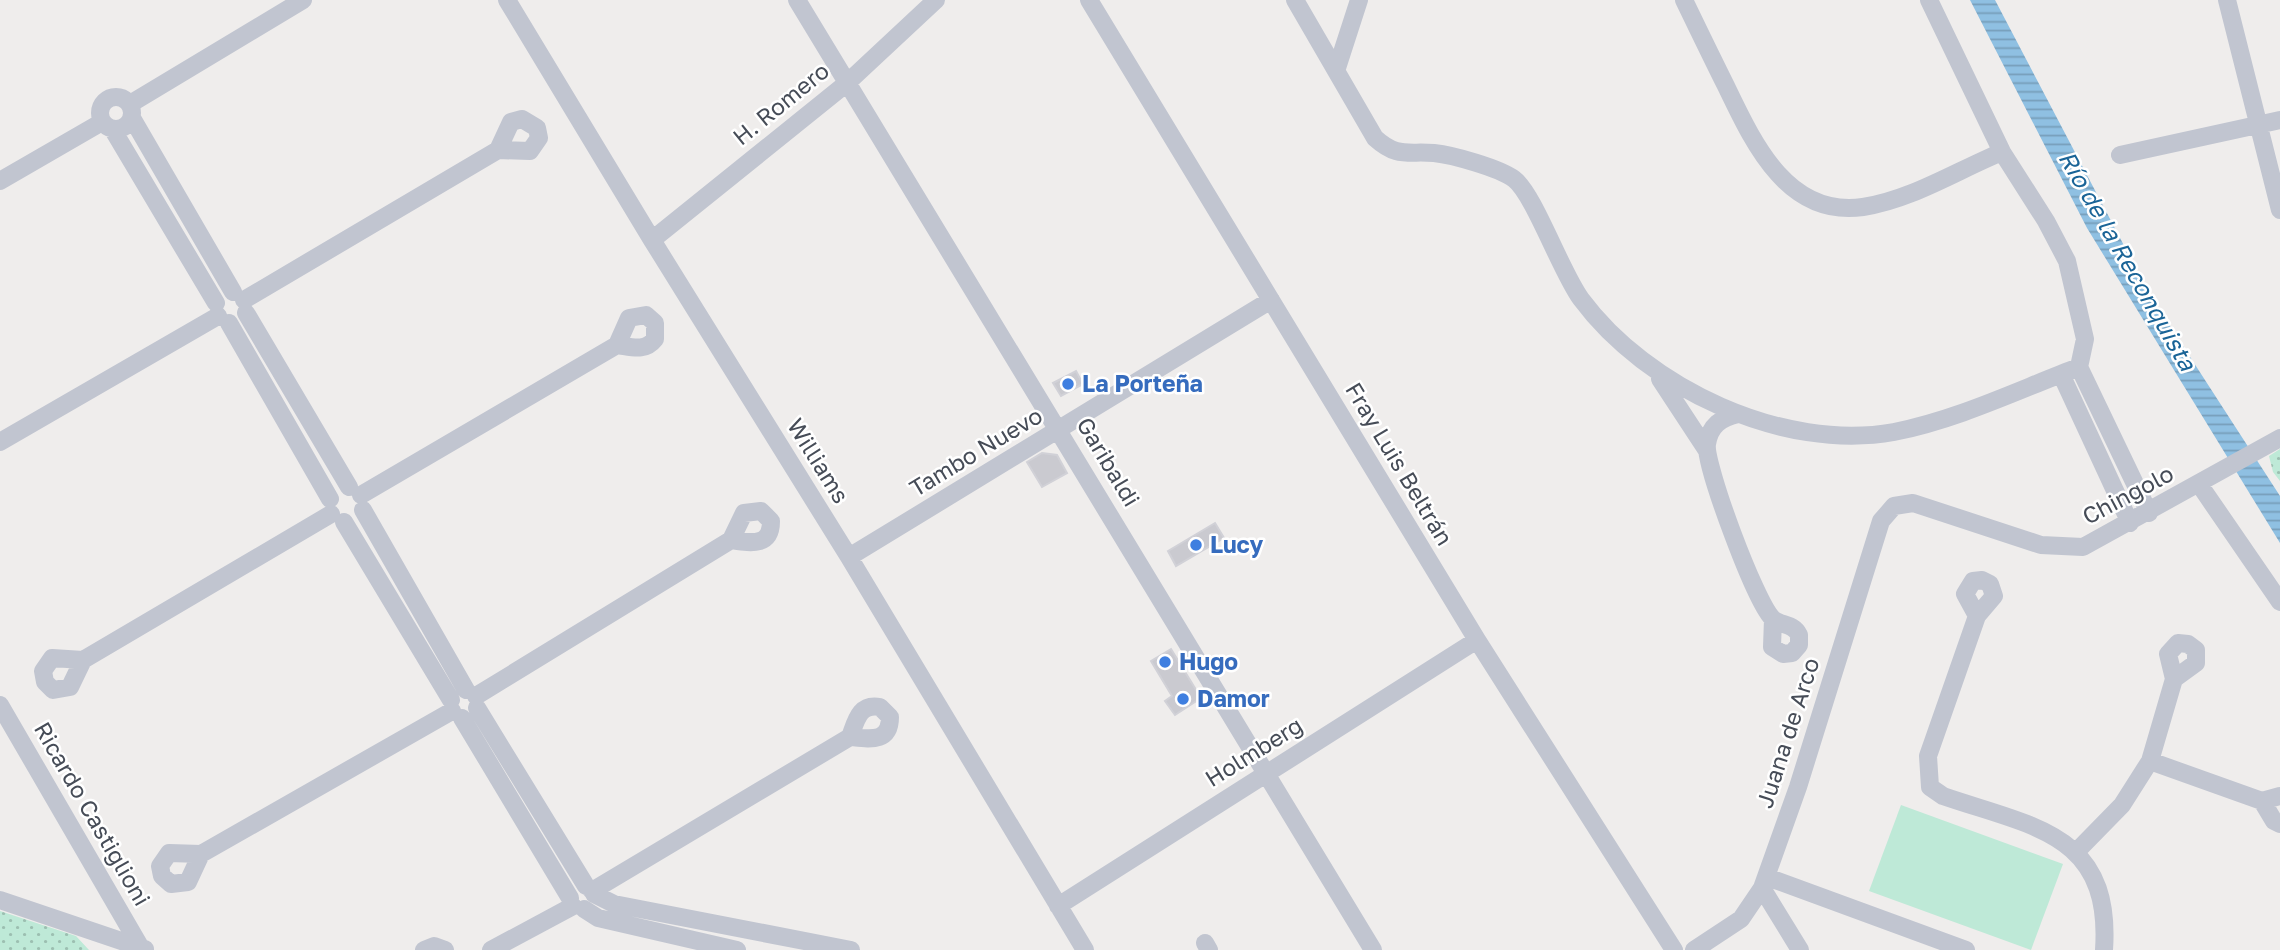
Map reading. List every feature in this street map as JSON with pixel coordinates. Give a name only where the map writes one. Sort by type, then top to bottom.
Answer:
[{"type":"street","points":[[0,181],[108,126],[124,127],[131,111],[303,0]]},
{"type":"street","name":"Williams","points":[[507,0],[849,557],[1085,950]]},
{"type":"street","name":"Garibaldi","points":[[797,0],[1373,950]]},
{"type":"street","name":"H. Romero","points":[[652,240],[847,83],[936,0]]},
{"type":"street","name":"Fray Luis Beltrán","points":[[1089,0],[1477,640],[1674,950]]},
{"type":"street","points":[[1295,0],[1337,68],[1375,138],[1387,149],[1398,153],[1436,153],[1499,171],[1515,180],[1525,191],[1563,270],[1581,300],[1646,363],[1669,390],[1706,449],[1736,545],[1752,586],[1773,619]]},
{"type":"street","points":[[1337,68],[1359,0]]},
{"type":"street","points":[[1684,0],[1760,153],[1779,176],[1802,193],[1833,205],[1861,207],[1907,193],[2002,152]]},
{"type":"street","points":[[1929,0],[2002,152],[2046,221],[2067,261],[2085,339],[2079,367],[2149,513]]},
{"type":"street","points":[[2227,0],[2280,210]]},
{"type":"street","points":[[464,704],[357,498],[131,111],[115,96],[105,101],[100,111],[108,126],[221,314],[335,512],[464,704],[598,918],[737,950]]},
{"type":"street","points":[[2120,155],[2280,120]]},
{"type":"street","points":[[241,302],[498,150]]},
{"type":"street","points":[[221,314],[223,295],[241,302]]},
{"type":"street","name":"Tambo Nuevo","points":[[849,557],[1271,300]]},
{"type":"street","points":[[221,314],[239,321],[241,302]]},
{"type":"street","points":[[0,442],[221,314]]},
{"type":"street","points":[[357,498],[617,345]]},
{"type":"street","points":[[1646,363],[1679,386],[1738,414],[1798,429],[1844,434],[1891,432],[1933,423],[2079,367]]},
{"type":"street","points":[[2061,374],[2130,523]]},
{"type":"street","points":[[1706,449],[1715,424],[1722,418],[1738,414]]},
{"type":"street","name":"Chingolo","points":[[2066,548],[2098,541],[2278,439]]},
{"type":"street","points":[[2205,481],[2280,602]]},
{"type":"street","points":[[335,512],[337,490],[357,498]]},
{"type":"street","points":[[83,660],[335,512],[355,519],[357,498]]},
{"type":"street","name":"Juana de Arco","points":[[1694,950],[1741,919],[1764,882],[1881,521],[1894,506],[1913,503],[2041,545],[2066,548]]},
{"type":"street","points":[[201,854],[464,704],[731,540]]},
{"type":"street","points":[[1977,616],[1928,756],[1930,787],[1943,796],[2040,831],[2077,851],[2098,883],[2105,932],[2104,950]]},
{"type":"street","name":"Holmberg","points":[[1058,906],[1477,640]]},
{"type":"street","points":[[2077,851],[2122,805],[2150,761],[2174,679]]},
{"type":"street","name":"Ricardo Castiglioni","points":[[0,705],[145,949]]},
{"type":"street","points":[[491,950],[850,737]]},
{"type":"street","points":[[2150,761],[2262,801],[2280,796]]},
{"type":"street","points":[[2262,801],[2274,821],[2280,824]]},
{"type":"street","points":[[1764,882],[1800,950]]},
{"type":"street","points":[[1764,882],[1966,950]]},
{"type":"street","points":[[583,897],[851,950]]},
{"type":"street","points":[[0,900],[115,946],[145,949]]},
{"type":"street","points":[[424,950],[434,946],[445,950]]},
{"type":"green space","points":[[2280,449],[2280,481],[2273,472],[2269,456]]},
{"type":"green space","points":[[1901,805],[2063,864],[2031,950],[1869,891]]},
{"type":"green space","points":[[0,911],[76,936],[89,950],[0,950]]},
{"type":"water","name":"Río de la Reconquista","points":[[1970,0],[1995,0],[2150,295],[2280,496],[2280,543],[2087,228]]},
{"type":"building","name":"La Porteña","points":[[1076,371],[1083,384],[1061,396],[1053,383]]},
{"type":"building","points":[[1042,453],[1057,455],[1067,473],[1042,487],[1027,462]]},
{"type":"building","name":"Lucy","points":[[1215,523],[1224,538],[1176,566],[1168,551]]},
{"type":"building","points":[[1171,649],[1201,698],[1175,715],[1165,701],[1172,696],[1151,661]]},
{"type":"place","name":"La Porteña","points":[[1068,384]]},
{"type":"place","name":"Lucy","points":[[1196,545]]},
{"type":"place","name":"Hugo","points":[[1165,662]]},
{"type":"place","name":"Damor","points":[[1183,699]]}]
